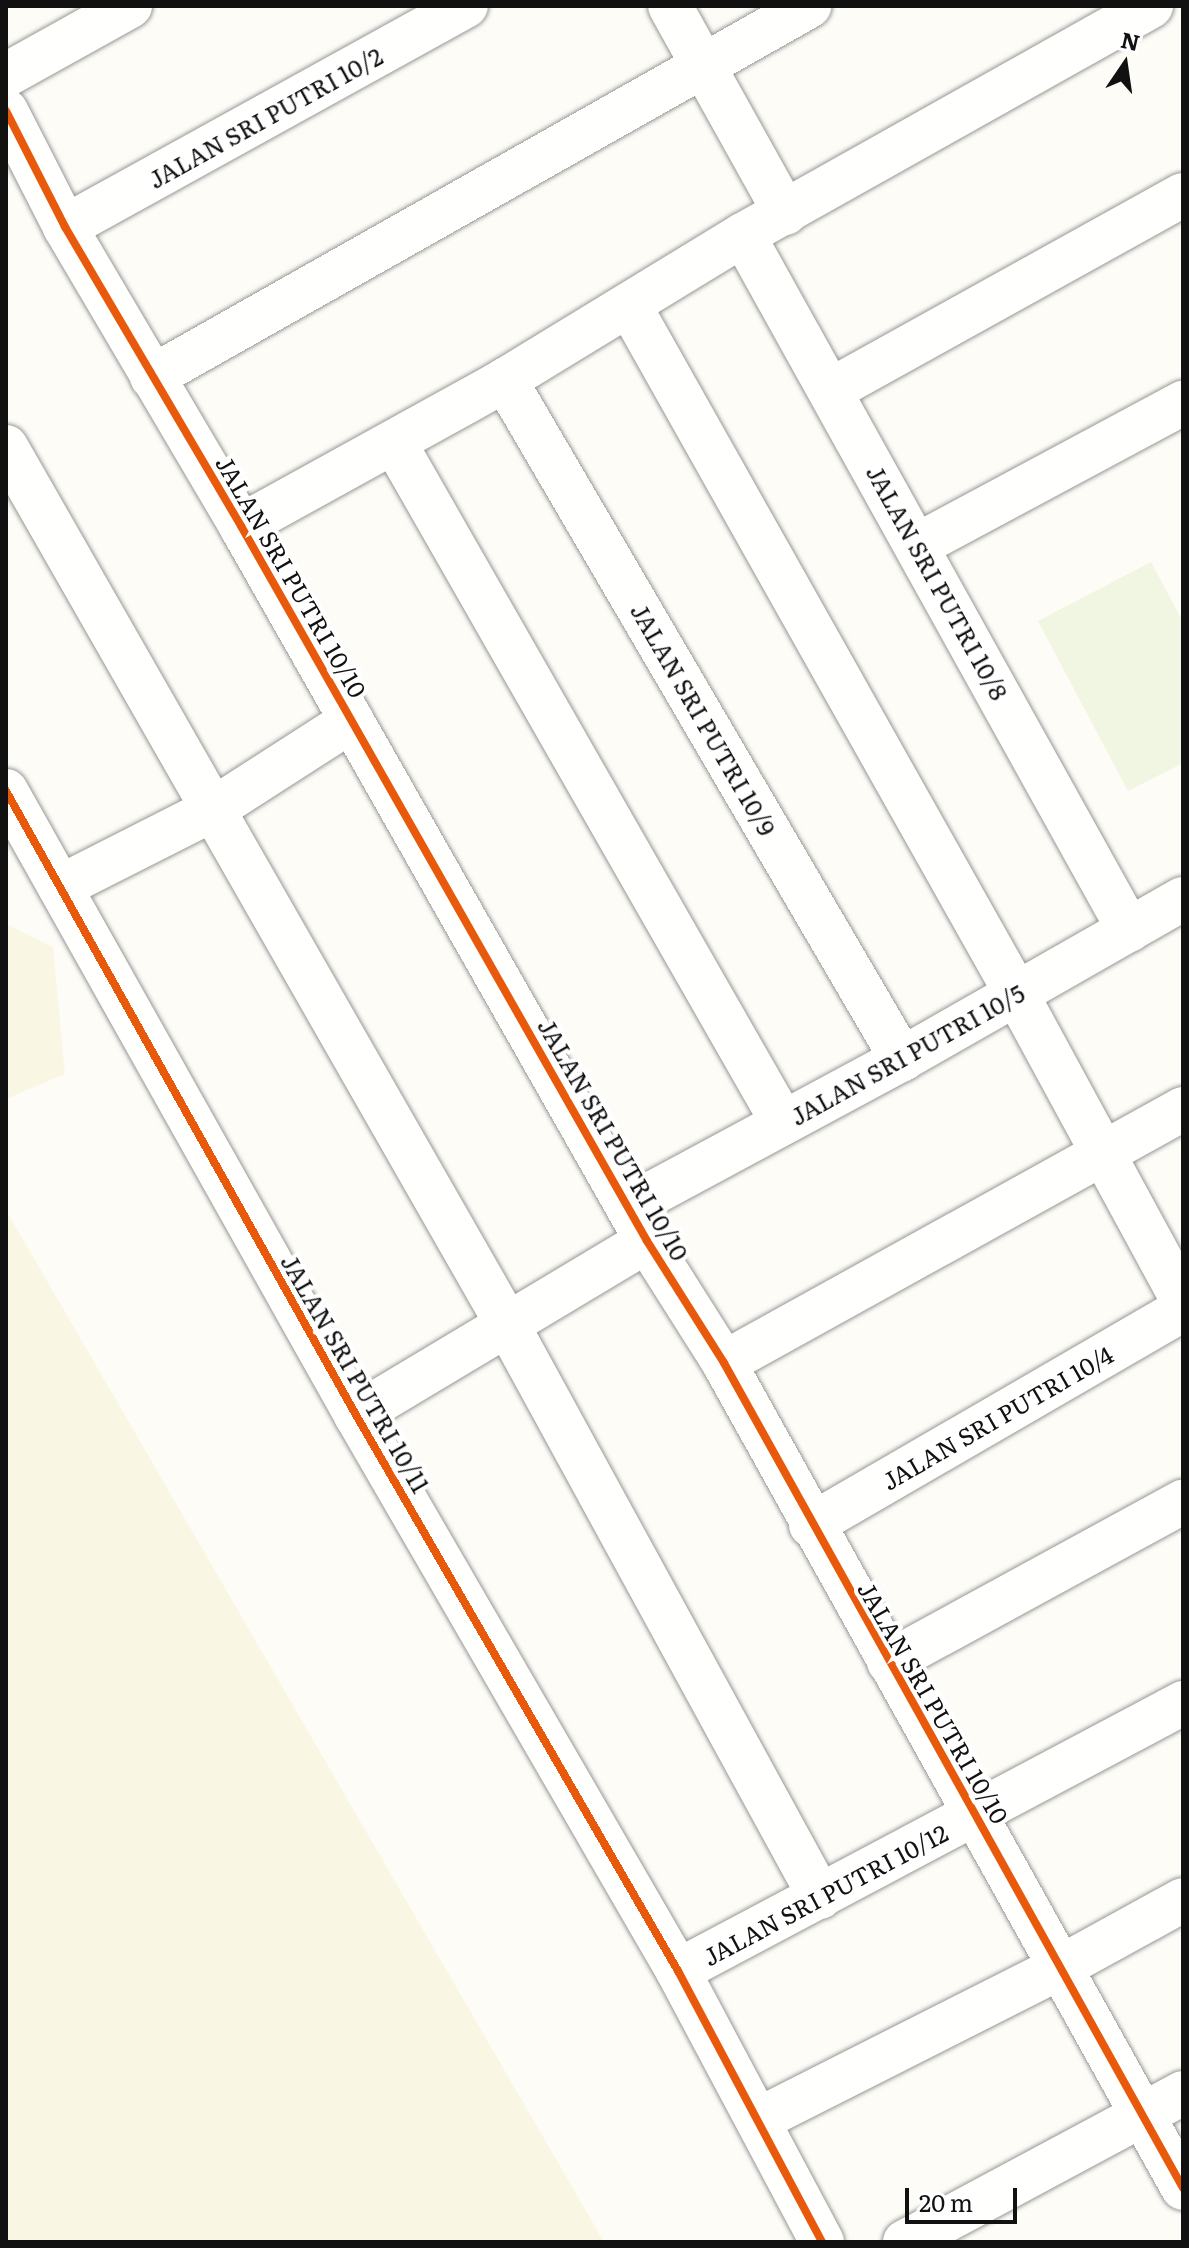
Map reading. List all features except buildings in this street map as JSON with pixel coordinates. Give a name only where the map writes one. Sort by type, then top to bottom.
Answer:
[{"type":"street","points":[[6,75],[130,6]]},
{"type":"street","name":"JALAN SRI PUTRI 10/2","points":[[65,227],[466,6]]},
{"type":"street","points":[[670,6],[785,213]]},
{"type":"street","points":[[152,377],[809,6]]},
{"type":"street","points":[[241,526],[505,380],[743,235],[1151,6]]},
{"type":"street","name":"JALAN SRI PUTRI 10/10","points":[[6,111],[65,227],[241,526],[638,1224],[724,1363],[811,1525],[1183,2188]]},
{"type":"street","points":[[831,390],[1183,195]]},
{"type":"street","name":"JALAN SRI PUTRI 10/8","points":[[743,235],[918,545],[1129,930]]},
{"type":"street","points":[[629,305],[1016,993],[1183,1301]]},
{"type":"street","name":"JALAN SRI PUTRI 10/9","points":[[505,380],[902,1059]]},
{"type":"street","points":[[918,545],[1183,403]]},
{"type":"street","points":[[394,442],[783,1123]]},
{"type":"street","points":[[6,447],[507,1324],[820,1897]]},
{"type":"street","points":[[60,887],[212,810],[352,720]]},
{"type":"street","name":"JALAN SRI PUTRI 10/11","points":[[6,791],[356,1415],[678,1971],[822,2242]]},
{"type":"street","name":"JALAN SRI PUTRI 10/5","points":[[356,1415],[507,1324],[638,1224],[783,1123],[1183,899]]},
{"type":"street","points":[[724,1363],[1183,1109]]},
{"type":"street","name":"JALAN SRI PUTRI 10/4","points":[[811,1525],[1183,1309]]},
{"type":"street","points":[[889,1662],[1183,1502]]},
{"type":"street","name":"JALAN SRI PUTRI 10/12","points":[[678,1971],[976,1816],[1183,1703]]},
{"type":"street","points":[[758,2120],[1061,1967],[1183,1900]]},
{"type":"street","points":[[905,2242],[1183,2093]]},
{"type":"shaded area","points":[[6,924],[53,947],[65,1074],[6,1099]]},
{"type":"shaded area","points":[[6,1210],[604,2242],[6,2242]]},
{"type":"green space","points":[[1151,562],[1183,622],[1183,763],[1128,791],[1038,621]]},
{"type":"cycle path","points":[[6,111],[65,227],[241,526],[647,1241],[724,1363],[1183,2188]]},
{"type":"cycle path","points":[[6,791],[356,1415],[678,1971],[822,2242]]}]
